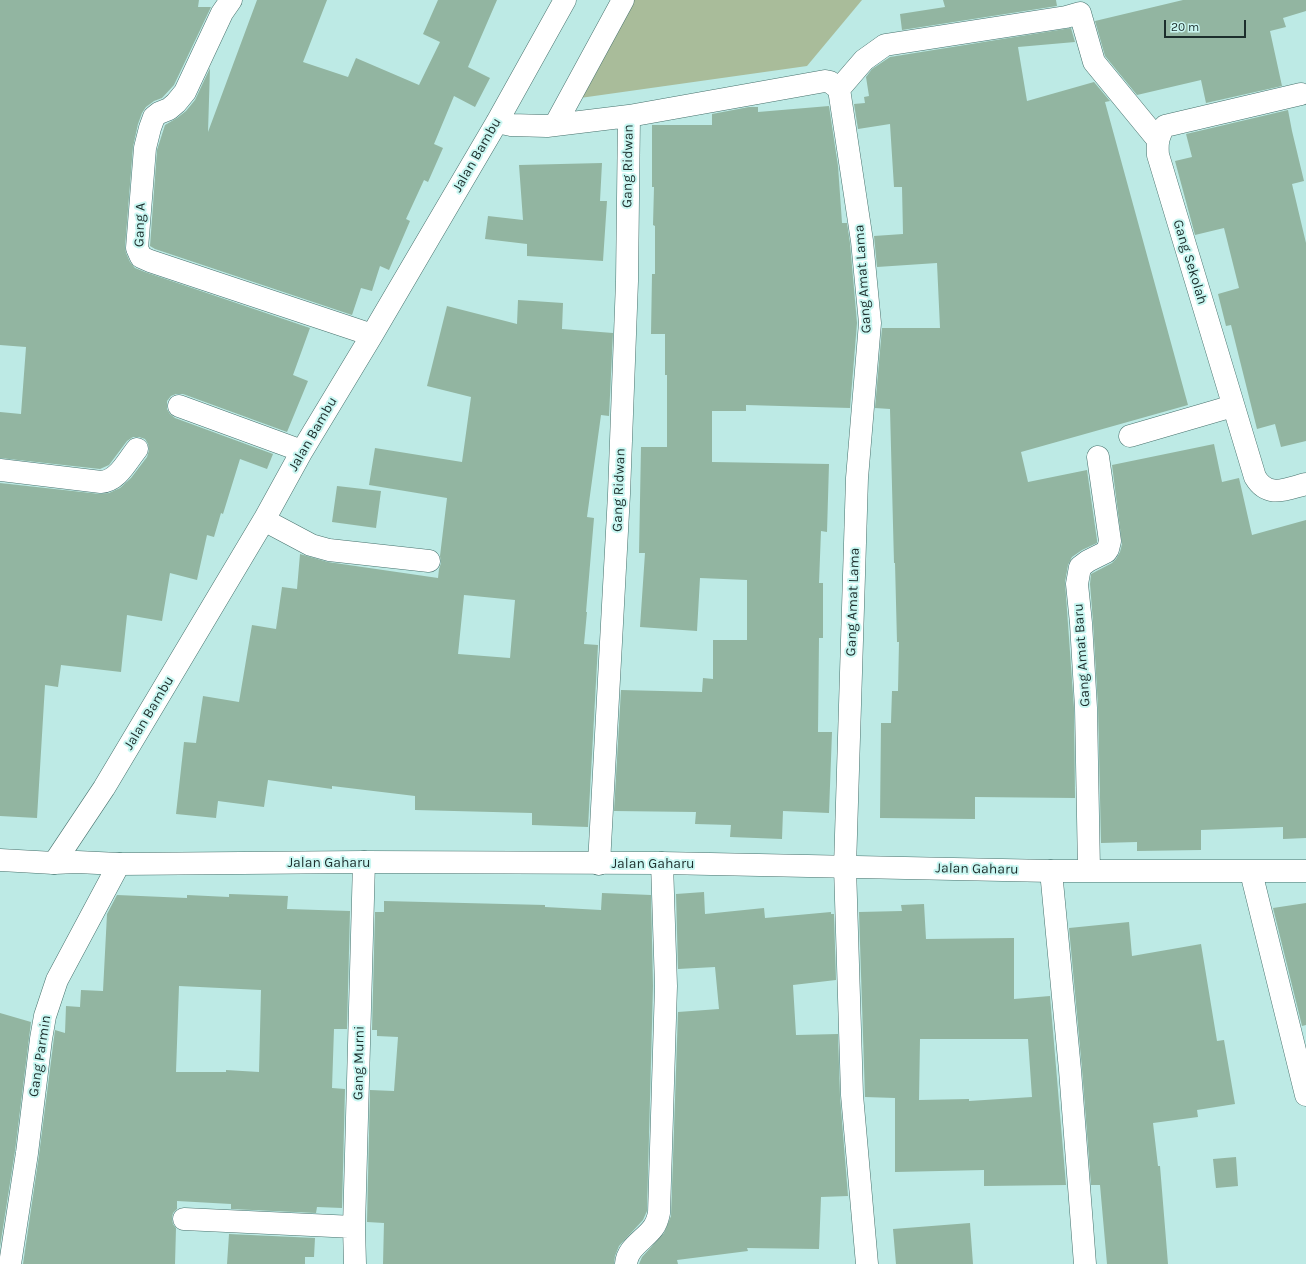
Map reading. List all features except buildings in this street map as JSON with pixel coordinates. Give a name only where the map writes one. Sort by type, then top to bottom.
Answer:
[{"type":"street","name":"Gang A","points":[[231,0],[222,13],[185,92],[169,109],[154,117],[145,148],[137,248],[141,257],[150,261],[372,335]]},
{"type":"street","name":"Jalan Bambu","points":[[54,863],[104,788],[264,520],[302,451],[372,335],[504,123],[565,0]]},
{"type":"street","points":[[551,125],[623,0]]},
{"type":"street","points":[[504,123],[551,125],[629,116],[825,81],[830,82],[839,89],[864,60],[885,45],[1066,17],[1080,13],[1094,62],[1158,140]]},
{"type":"street","name":"Gang Amat Lama","points":[[839,89],[862,241],[870,323],[857,478],[845,867],[852,1095],[867,1264]]},
{"type":"street","points":[[1158,140],[1159,133],[1165,126],[1301,94]]},
{"type":"street","name":"Gang Ridwan","points":[[599,864],[619,494],[626,281],[629,116]]},
{"type":"street","name":"Gang Sekolah","points":[[1158,140],[1158,155],[1255,477],[1259,484],[1267,490],[1277,491],[1306,484]]},
{"type":"street","points":[[179,406],[302,451]]},
{"type":"street","points":[[1130,436],[1233,406]]},
{"type":"street","points":[[0,470],[108,482],[115,477],[137,448]]},
{"type":"street","name":"Gang Amat Baru","points":[[1089,870],[1086,708],[1077,584],[1080,567],[1106,552],[1110,541],[1098,456]]},
{"type":"street","points":[[264,520],[311,544],[329,550],[429,561]]},
{"type":"street","name":"Jalan Gaharu","points":[[0,860],[117,864],[364,862],[599,864],[662,863],[1051,871],[1306,871]]},
{"type":"street","name":"Gang Murni","points":[[355,1264],[354,1227],[364,862]]},
{"type":"street","points":[[626,1264],[626,1259],[631,1250],[654,1227],[659,1213],[666,986],[662,863]]},
{"type":"street","name":"Gang Parmin","points":[[10,1264],[27,1153],[45,1016],[57,980],[117,864]]},
{"type":"street","points":[[1051,871],[1070,1070],[1085,1264]]},
{"type":"street","points":[[1251,872],[1306,1095]]},
{"type":"street","points":[[184,1220],[354,1227]]},
{"type":"green space","points":[[631,0],[862,0],[807,66],[573,99]]}]
